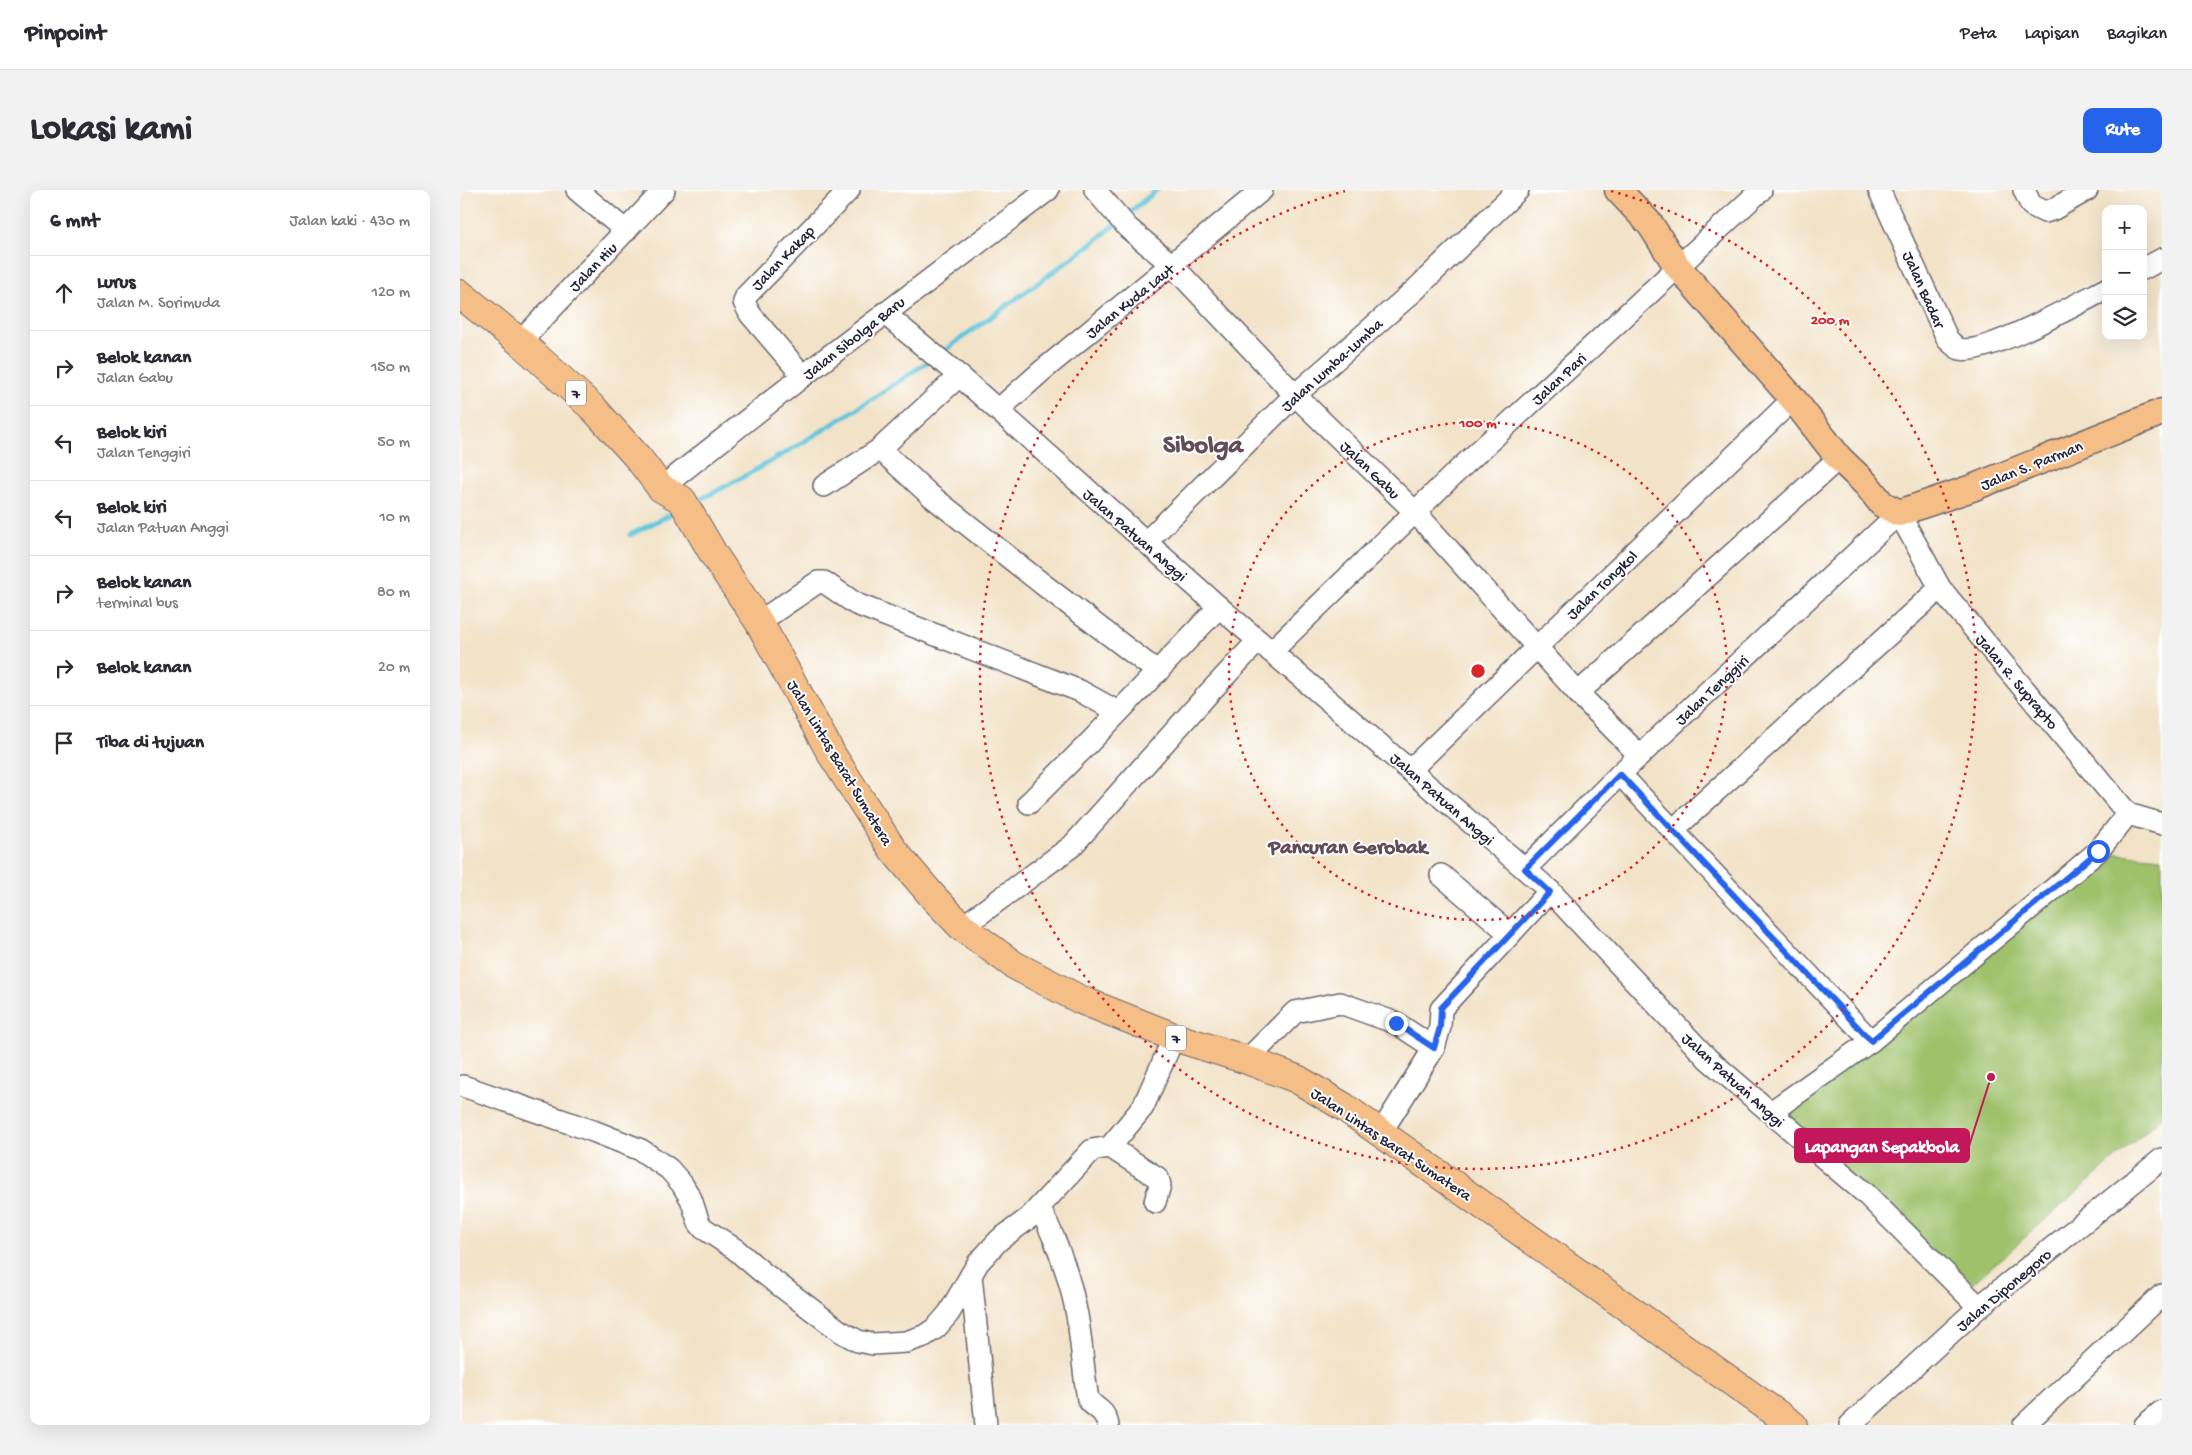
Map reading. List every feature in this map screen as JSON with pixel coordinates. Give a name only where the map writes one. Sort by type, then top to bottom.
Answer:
[{"type":"highway","name":"Jalan Lintas Barat Sumatera","points":[[460,294],[520,342],[594,409],[679,502],[759,622],[832,755],[893,850],[962,927],[1014,965],[1081,1000],[1174,1037],[1248,1060],[1297,1079],[1344,1107],[1675,1339],[1793,1425]]},
{"type":"main road","points":[[1618,190],[1650,224],[1678,266],[1793,399],[1839,458],[1866,484],[1882,504],[1899,513]]},
{"type":"main road","name":"Jalan S. Parman","points":[[1899,513],[1972,488],[2162,412]]},
{"type":"street","points":[[577,190],[626,231]]},
{"type":"street","name":"Jalan Hiu","points":[[520,342],[664,190]]},
{"type":"street","name":"Jalan Kakap","points":[[803,376],[750,314],[744,302],[746,296],[849,190]]},
{"type":"street","name":"Jalan Sibolga Baru","points":[[679,502],[803,376],[1048,190]]},
{"type":"street","name":"Jalan Kuda Laut","points":[[998,410],[1043,370],[1262,190]]},
{"type":"street","name":"Jalan Lumba-Lumba","points":[[1147,542],[1295,395],[1415,290],[1518,190]]},
{"type":"street","name":"Jalan Pari","points":[[962,927],[1072,846],[1207,695],[1265,647],[1415,512],[1761,190]]},
{"type":"street","name":"Jalan Badar","points":[[1879,190],[1948,340],[1960,349],[1972,349],[2015,334],[2102,291]]},
{"type":"street","points":[[2024,190],[2031,205],[2045,212],[2054,209],[2087,190]]},
{"type":"street","name":"Jalan Gabu","points":[[1099,195],[1128,228],[1172,265],[1295,395],[1415,512],[1537,645],[1578,693],[1640,756]]},
{"type":"street","points":[[2147,267],[2162,259]]},
{"type":"street","name":"Jalan Patuan Anggi","points":[[884,313],[998,410],[1074,480],[1265,647],[1525,869],[1550,892],[1708,1059],[1865,1193],[1979,1307]]},
{"type":"street","points":[[824,486],[880,449],[959,376]]},
{"type":"street","name":"Jalan Tongkol","points":[[1410,770],[1793,399]]},
{"type":"street","points":[[880,449],[930,495],[1158,672]]},
{"type":"street","points":[[1578,693],[1839,458]]},
{"type":"street","name":"Jalan R. Suprapto","points":[[1899,513],[1940,588],[2128,814]]},
{"type":"street","name":"Jalan Tenggiri","points":[[1525,869],[1620,774],[1899,513]]},
{"type":"street","points":[[759,622],[818,582],[824,582],[856,604],[1080,691],[1118,712]]},
{"type":"street","points":[[1673,830],[1940,588]]},
{"type":"street","points":[[1029,803],[1219,607]]},
{"type":"street","points":[[1620,774],[1871,1041]]},
{"type":"street","points":[[1771,1112],[1871,1041],[2098,851],[2128,814],[2162,824]]},
{"type":"street","points":[[1440,875],[1510,934]]},
{"type":"street","points":[[1380,1134],[1434,1048],[1440,1027],[1441,1008],[1550,892]]},
{"type":"street","points":[[1248,1060],[1295,1012],[1340,1003],[1396,1023],[1434,1048]]},
{"type":"street","points":[[463,1086],[593,1131],[641,1150],[669,1169],[682,1184],[691,1198],[699,1224],[703,1228],[735,1249],[762,1272],[840,1331],[858,1340],[873,1344],[906,1342],[924,1336],[936,1328],[949,1313],[978,1264],[999,1240],[1029,1218],[1092,1150],[1110,1147],[1143,1107],[1174,1037]]},
{"type":"street","points":[[1110,1147],[1158,1178],[1160,1185],[1156,1202]]},
{"type":"street","name":"Jalan Diponegoro","points":[[1850,1425],[1979,1307],[2162,1159]]},
{"type":"street","points":[[1039,1207],[1055,1236],[1068,1278],[1077,1316],[1088,1399],[1092,1405],[1104,1412],[1108,1425]]},
{"type":"street","points":[[971,1275],[986,1425]]},
{"type":"street","points":[[2024,1425],[2162,1294]]},
{"type":"street","points":[[2145,1425],[2162,1411]]},
{"type":"green space","points":[[2095,852],[2162,858],[2162,1117],[1965,1290],[1771,1112]]},
{"type":"waterway","points":[[1125,216],[1157,190]]},
{"type":"waterway","points":[[941,353],[1086,248],[1117,223]]},
{"type":"waterway","points":[[693,503],[755,471],[815,435],[932,359]]},
{"type":"waterway","points":[[630,535],[679,510]]},
{"type":"place","name":"Lapangan Sepakbola","points":[[1991,1077]]},
{"type":"district","name":"Sibolga","points":[[1203,443]]},
{"type":"district","name":"Pancuran Gerobak","points":[[1348,846]]},
{"type":"route","points":[[1396,1023],[1434,1048],[1440,1027],[1441,1008],[1550,892],[1525,869],[1620,774],[1871,1041],[2098,851]]}]
